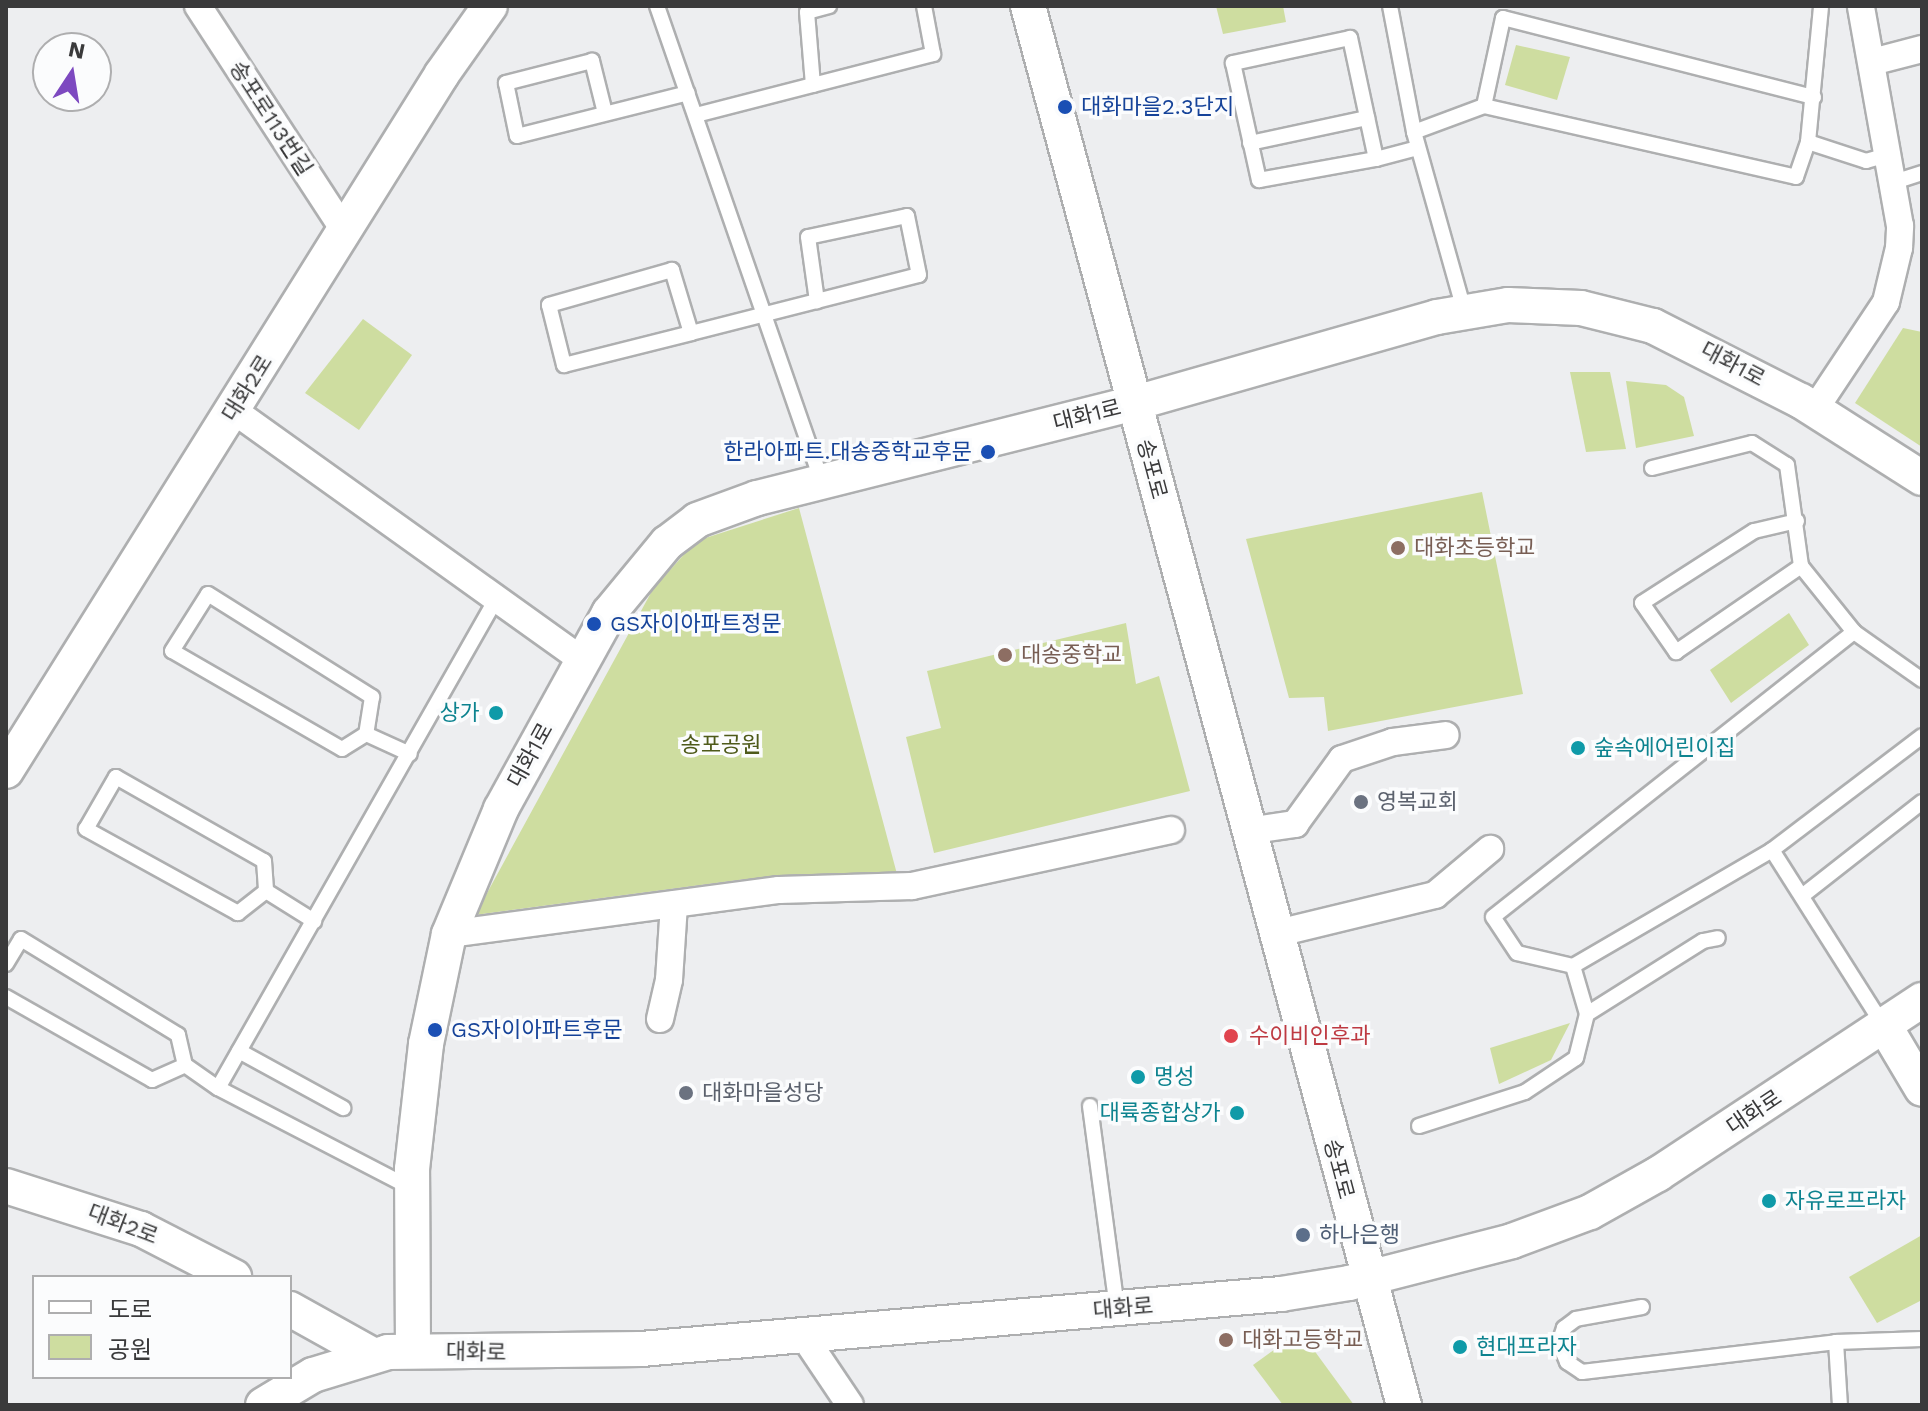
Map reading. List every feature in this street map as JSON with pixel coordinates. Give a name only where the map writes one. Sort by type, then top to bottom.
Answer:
[{"type":"street","name":"송포로113번길","points":[[198,6],[344,230]]},
{"type":"street","name":"대화2로","points":[[6,771],[344,230],[490,6]]},
{"type":"street","name":"송포로","points":[[1028,6],[1274,934],[1404,1405]]},
{"type":"street","points":[[1815,409],[1891,288],[1900,226],[1861,6]]},
{"type":"street","points":[[1872,62],[1922,49]]},
{"type":"street","name":"대화1로","points":[[413,1351],[411,1188],[426,1044],[449,934],[501,809],[582,660],[636,577],[697,520],[823,482],[1135,403],[1464,310],[1542,305],[1615,314],[1693,343],[1815,409],[1922,478]]},
{"type":"street","points":[[233,410],[582,660]]},
{"type":"street","points":[[1247,831],[1295,824],[1342,759],[1393,742],[1446,735]]},
{"type":"street","points":[[449,934],[779,890],[912,886],[1171,830]]},
{"type":"street","points":[[1274,934],[1435,895],[1490,849]]},
{"type":"street","points":[[660,1019],[669,980],[674,904]]},
{"type":"street","name":"대화로","points":[[263,1405],[313,1375],[371,1354],[413,1351],[571,1353],[1281,1294],[1368,1278],[1512,1241],[1590,1212],[1658,1174],[1922,1000]]},
{"type":"street","points":[[1884,1025],[1922,1089]]},
{"type":"street","name":"대화2로","points":[[6,1186],[141,1229],[230,1275]]},
{"type":"street","points":[[292,1310],[371,1354]]},
{"type":"street","points":[[803,1335],[850,1405]]},
{"type":"lane","points":[[657,6],[823,482]]},
{"type":"lane","points":[[813,85],[807,12],[829,6]]},
{"type":"lane","points":[[696,115],[933,54],[924,6]]},
{"type":"lane","points":[[1390,6],[1414,132],[1464,310]]},
{"type":"lane","points":[[1414,132],[1484,106],[1796,177],[1808,142],[1821,6]]},
{"type":"lane","points":[[1484,106],[1503,18],[1814,97]]},
{"type":"lane","points":[[1376,159],[1350,38],[1233,63],[1259,180],[1376,159],[1418,148]]},
{"type":"lane","points":[[605,113],[592,61],[506,83],[517,136],[688,93]]},
{"type":"lane","points":[[1250,143],[1367,118]]},
{"type":"lane","points":[[1808,142],[1866,161],[1887,155]]},
{"type":"lane","points":[[1891,183],[1922,173]]},
{"type":"lane","points":[[691,333],[672,270],[549,305],[564,365],[765,315],[919,275],[907,216],[808,237],[817,301]]},
{"type":"lane","points":[[1652,468],[1752,443],[1787,465],[1801,566],[1854,632],[1922,680]]},
{"type":"lane","points":[[1797,521],[1754,531],[1642,603],[1676,652],[1801,566]]},
{"type":"lane","points":[[208,594],[372,697],[366,734],[342,749],[172,651],[208,594]]},
{"type":"lane","points":[[218,1088],[496,599]]},
{"type":"lane","points":[[1854,632],[1493,917],[1517,953],[1573,966],[1772,850],[1922,736]]},
{"type":"lane","points":[[366,734],[410,754]]},
{"type":"lane","points":[[116,777],[264,861],[266,891],[238,913],[86,829],[116,777]]},
{"type":"lane","points":[[1802,896],[1922,802]]},
{"type":"lane","points":[[1772,850],[1884,1025]]},
{"type":"lane","points":[[266,891],[314,921]]},
{"type":"lane","points":[[1587,1014],[1703,941],[1718,938]]},
{"type":"lane","points":[[6,964],[21,939],[178,1035],[185,1065],[218,1088],[411,1188]]},
{"type":"lane","points":[[1419,1126],[1525,1092],[1576,1058],[1587,1014],[1573,966]]},
{"type":"lane","points":[[6,997],[152,1080],[185,1065]]},
{"type":"lane","points":[[239,1051],[343,1108]]},
{"type":"lane","points":[[1090,1106],[1117,1308]]},
{"type":"lane","points":[[1642,1307],[1576,1319],[1564,1328],[1559,1343],[1567,1362],[1582,1372],[1836,1342],[1922,1339]]},
{"type":"lane","points":[[1836,1342],[1840,1405]]},
{"type":"green space","points":[[1216,6],[1283,6],[1286,22],[1223,34]]},
{"type":"green space","points":[[1516,45],[1570,57],[1557,100],[1505,85]]},
{"type":"green space","points":[[363,319],[412,355],[359,430],[305,393]]},
{"type":"green space","points":[[1903,328],[1922,332],[1922,447],[1855,403]]},
{"type":"green space","points":[[1570,372],[1610,372],[1626,449],[1586,452]]},
{"type":"green space","points":[[1626,381],[1666,385],[1684,397],[1694,436],[1636,448]]},
{"type":"green space","points":[[1482,492],[1523,694],[1328,731],[1324,697],[1289,698],[1246,539]]},
{"type":"green space","name":"송포공원","points":[[799,508],[897,874],[746,879],[475,915],[653,589],[696,541]]},
{"type":"green space","points":[[1789,613],[1809,645],[1731,703],[1710,670]]},
{"type":"green space","points":[[1126,623],[1136,684],[1159,676],[1190,791],[934,853],[906,737],[941,728],[927,671]]},
{"type":"green space","points":[[1570,1023],[1551,1060],[1499,1084],[1490,1048]]},
{"type":"green space","points":[[1922,1235],[1922,1300],[1877,1323],[1849,1277]]},
{"type":"green space","points":[[1300,1331],[1354,1405],[1283,1405],[1253,1365]]},
{"type":"place","name":"대화마을2.3단지","points":[[1065,107]]},
{"type":"place","name":"한라아파트.대송중학교후문","points":[[988,452]]},
{"type":"place","name":"대화초등학교","points":[[1398,548]]},
{"type":"place","name":"GS자이아파트정문","points":[[594,624]]},
{"type":"place","name":"대송중학교","points":[[1005,655]]},
{"type":"place","name":"상가","points":[[496,713]]},
{"type":"place","name":"숲속에어린이집","points":[[1578,748]]},
{"type":"place","name":"영복교회","points":[[1361,802]]},
{"type":"place","name":"GS자이아파트후문","points":[[435,1030]]},
{"type":"place","name":"수이비인후과","points":[[1231,1036]]},
{"type":"place","name":"명성","points":[[1138,1077]]},
{"type":"place","name":"대화마을성당","points":[[686,1093]]},
{"type":"place","name":"대륙종합상가","points":[[1237,1113]]},
{"type":"place","name":"자유로프라자","points":[[1769,1201]]},
{"type":"place","name":"하나은행","points":[[1303,1235]]},
{"type":"place","name":"대화고등학교","points":[[1226,1340]]},
{"type":"place","name":"현대프라자","points":[[1460,1347]]}]
